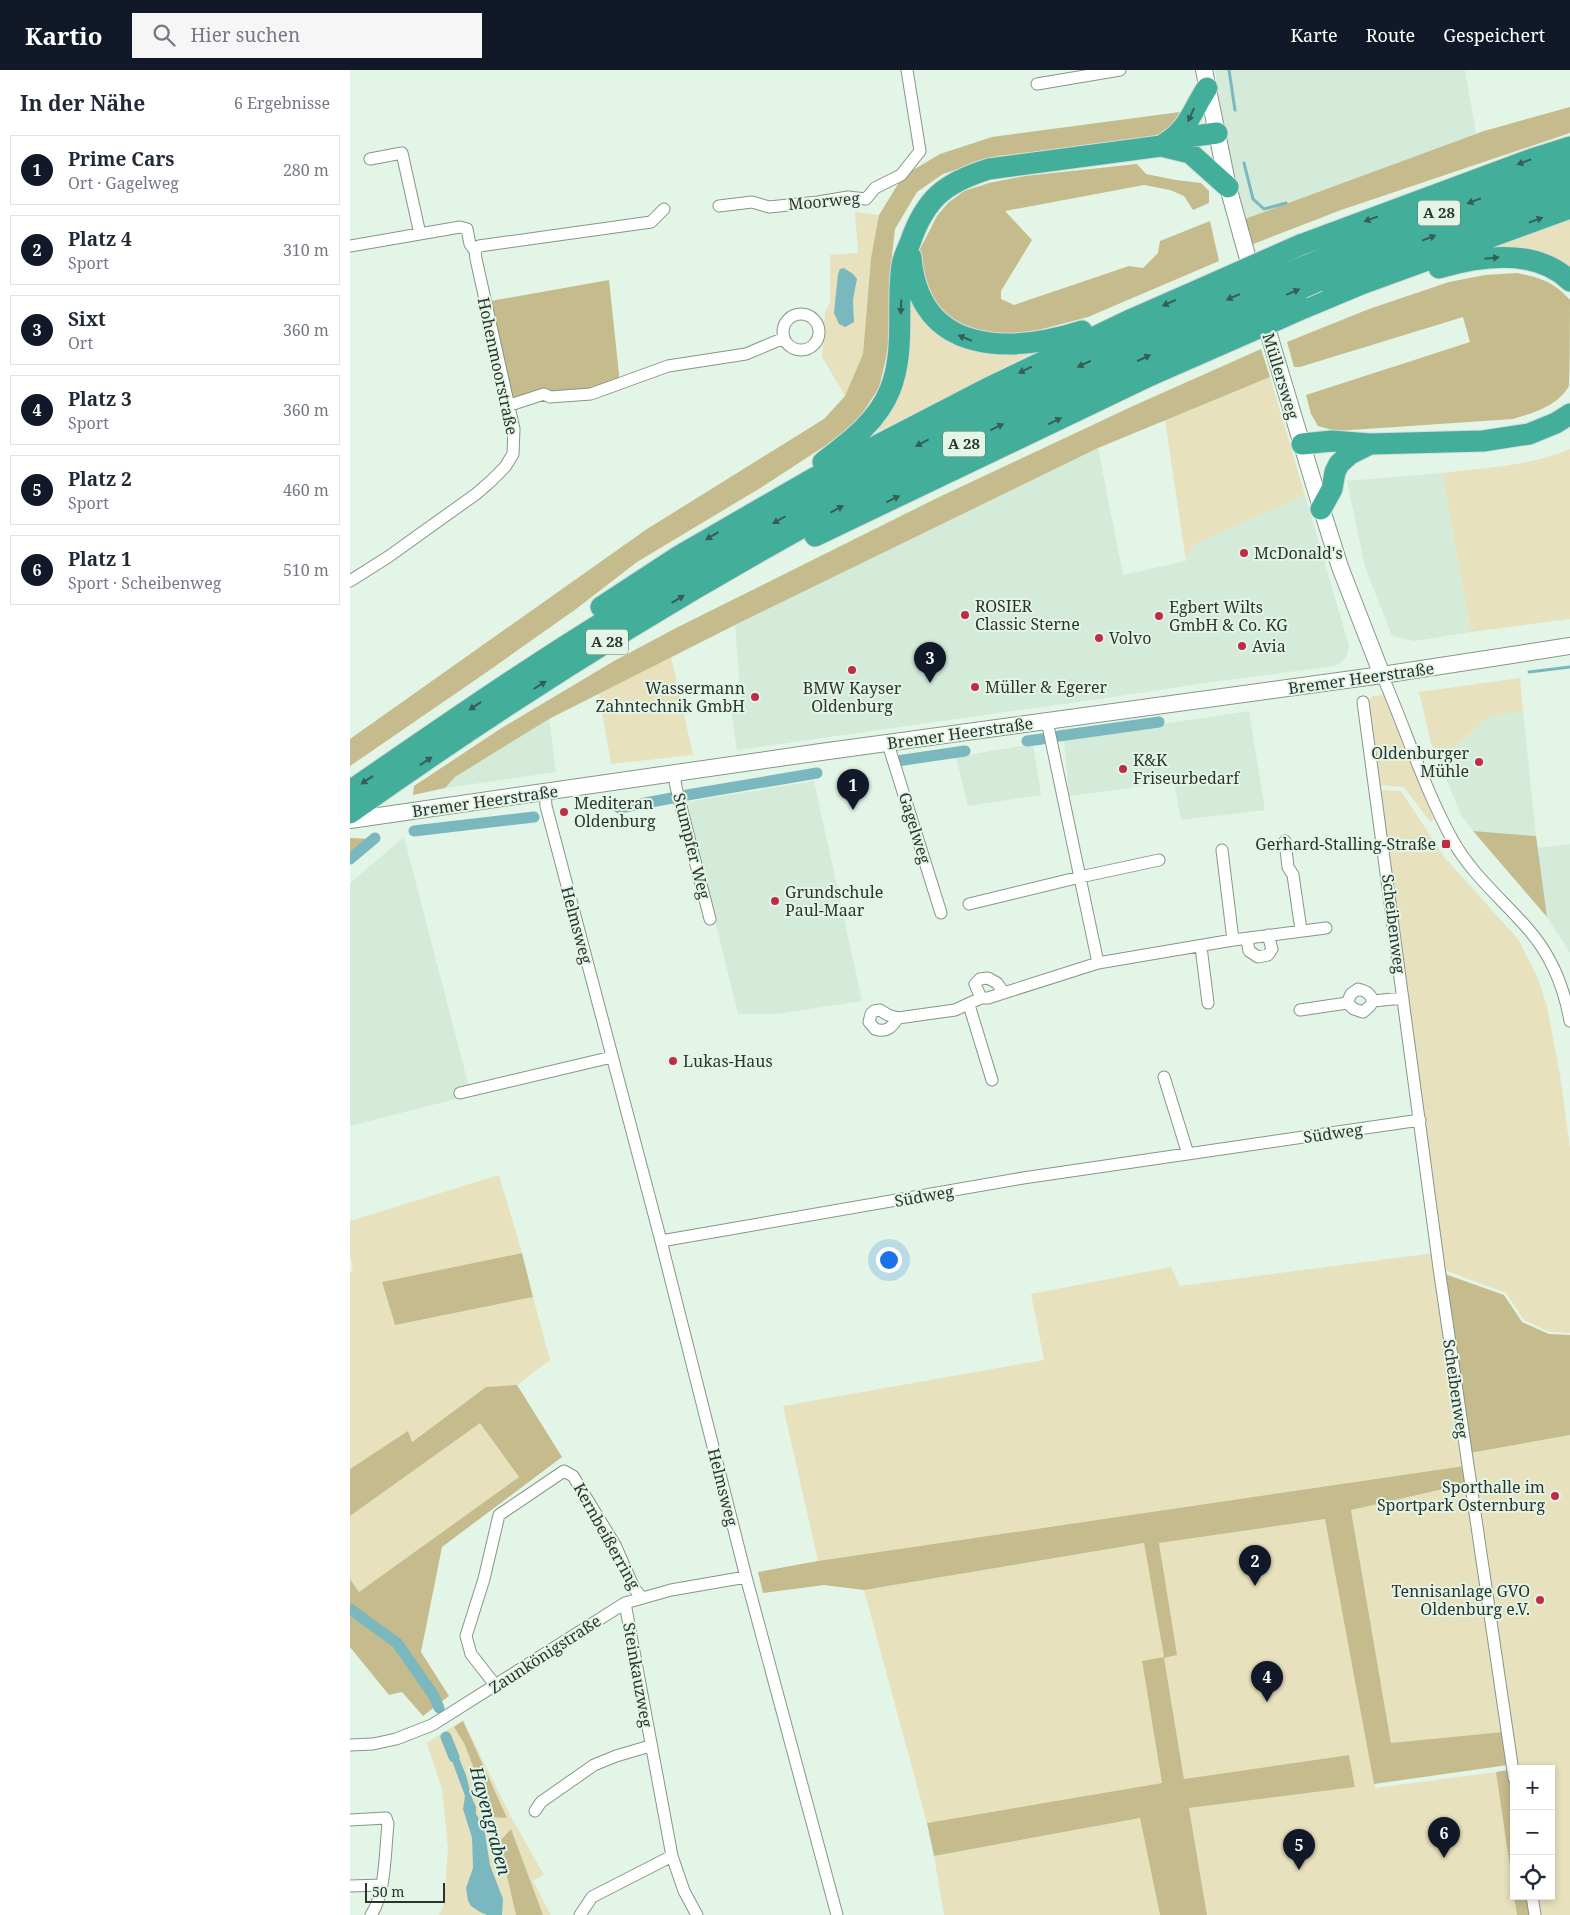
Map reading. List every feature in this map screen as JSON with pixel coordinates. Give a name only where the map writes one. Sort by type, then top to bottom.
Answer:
[{"type":"highway","points":[[1166,143],[1185,127],[1192,116],[1206,79]]},
{"type":"highway","points":[[784,494],[856,437],[886,400],[894,379],[899,351],[902,263],[918,220],[927,206],[948,186],[973,174],[1013,164],[1166,143],[1218,140]]},
{"type":"highway","points":[[1190,153],[1218,140]]},
{"type":"highway","points":[[1166,143],[1190,153],[1228,186]]},
{"type":"highway","points":[[1212,316],[1300,245],[1523,162],[1570,147]]},
{"type":"highway","name":"A 28","points":[[1318,282],[1432,216],[1570,167]]},
{"type":"highway","name":"A 28","points":[[350,791],[500,689],[622,611],[825,494],[934,436],[1013,398],[1212,316],[1318,282],[1441,233],[1570,188]]},
{"type":"highway","points":[[1359,286],[1570,208]]},
{"type":"highway","points":[[910,242],[916,286],[926,305],[937,319],[953,332],[969,340],[985,344],[1053,340],[1132,319],[1212,316],[1318,282],[1359,286],[1400,279],[1455,263],[1505,257],[1541,264],[1570,281]]},
{"type":"highway","name":"A 28","points":[[350,813],[499,711],[623,632],[718,576],[801,542],[1138,381],[1212,316]]},
{"type":"highway","points":[[500,689],[534,652],[679,556],[784,494],[986,389],[1132,319]]},
{"type":"highway","points":[[1304,451],[1332,441],[1370,444],[1483,441],[1529,434],[1556,423],[1570,414]]},
{"type":"highway","points":[[1321,509],[1332,489],[1335,472],[1339,464],[1350,454],[1370,444]]},
{"type":"highway","points":[[1304,451],[1350,454]]},
{"type":"street","name":"Moorweg","points":[[719,206],[752,202],[768,207],[848,197],[866,199],[875,188],[901,174],[920,151],[908,70]]},
{"type":"street","points":[[1037,84],[1120,70]]},
{"type":"street","name":"Müllersweg","points":[[1206,79],[1228,186],[1265,322],[1340,567],[1382,676]]},
{"type":"street","points":[[370,159],[402,153],[420,234]]},
{"type":"street","points":[[477,249],[651,222],[664,209]]},
{"type":"street","name":"Hohenmoorstraße","points":[[350,246],[460,227],[467,229],[470,244],[477,249],[514,429],[513,454],[504,467],[476,494],[350,582]]},
{"type":"street","points":[[510,405],[544,394],[550,397],[590,394],[668,366],[746,354],[784,338]]},
{"type":"street","name":"Bremer Heerstraße","points":[[350,820],[674,773],[1382,676],[1570,646]]},
{"type":"street","points":[[1382,676],[1452,840],[1482,881],[1530,931],[1554,966],[1566,997],[1570,1021]]},
{"type":"street","name":"Scheibenweg","points":[[1363,702],[1464,1446],[1512,1765]]},
{"type":"street","points":[[1047,721],[1098,963]]},
{"type":"street","name":"Gagelweg","points":[[888,744],[941,912]]},
{"type":"street","name":"Stumpfer Weg","points":[[674,773],[710,919]]},
{"type":"street","name":"Helmsweg","points":[[545,792],[546,806],[559,858],[661,1241],[746,1576],[838,1915]]},
{"type":"street","points":[[1285,840],[1288,867],[1293,875],[1301,930]]},
{"type":"street","points":[[1222,850],[1233,940]]},
{"type":"street","points":[[969,904],[1159,860]]},
{"type":"street","points":[[898,1018],[955,1010],[981,998],[988,998],[1098,963],[1233,940],[1326,928]]},
{"type":"street","points":[[1247,939],[1249,951],[1258,957],[1268,955],[1272,949],[1268,935]]},
{"type":"street","points":[[1200,947],[1208,1003]]},
{"type":"street","points":[[981,998],[975,984],[980,979],[988,978],[997,983],[1004,993]]},
{"type":"street","points":[[1347,1003],[1351,994],[1358,989],[1366,991],[1371,996],[1373,1002]]},
{"type":"street","points":[[1300,1010],[1347,1003],[1354,1009],[1363,1012],[1373,1002],[1403,998]]},
{"type":"street","points":[[968,1005],[992,1080]]},
{"type":"street","points":[[460,1093],[612,1057]]},
{"type":"street","points":[[1164,1077],[1188,1154]]},
{"type":"street","name":"Südweg","points":[[661,1241],[1023,1178],[1420,1120]]},
{"type":"street","name":"Kernbeißerring","points":[[496,1686],[471,1654],[466,1636],[484,1580],[499,1515],[564,1471],[573,1476],[615,1545],[634,1588],[642,1598]]},
{"type":"street","name":"Zaunkönigstraße","points":[[350,1745],[373,1744],[414,1733],[439,1722],[625,1603],[671,1590],[746,1576]]},
{"type":"street","name":"Steinkauzweg","points":[[625,1603],[650,1746],[672,1856],[684,1891],[697,1915]]},
{"type":"street","name":"Steinkauzweg","points":[[535,1811],[541,1802],[594,1765],[650,1746]]},
{"type":"street","points":[[350,1820],[386,1818],[388,1824],[382,1885],[376,1908],[371,1915]]},
{"type":"street","points":[[580,1915],[592,1897],[672,1856]]},
{"type":"street","points":[[350,1886],[382,1885]]},
{"type":"street","points":[[1533,1900],[1535,1915]]},
{"type":"shaded area","points":[[1215,70],[1465,70],[1476,134],[1245,219],[1224,129]]},
{"type":"shaded area","points":[[1570,107],[1570,133],[1341,210],[1251,245],[1245,219],[1484,131]]},
{"type":"shaded area","points":[[1180,112],[1177,128],[1165,135],[1146,140],[998,156],[943,174],[917,192],[895,229],[891,264],[890,334],[886,358],[879,388],[859,418],[840,436],[762,487],[637,562],[576,609],[350,766],[350,739],[647,529],[824,419],[845,396],[863,354],[871,258],[879,215],[903,176],[940,154],[992,137]]},
{"type":"shaded area","points":[[1137,164],[1146,174],[1201,183],[1209,191],[1209,203],[1193,210],[1184,196],[1170,190],[1144,185],[1005,211],[1032,240],[1001,291],[1001,299],[1014,305],[1129,266],[1143,268],[1158,253],[1160,241],[1210,221],[1219,261],[1088,317],[1027,333],[1003,335],[979,331],[965,326],[948,316],[935,302],[918,260],[920,249],[937,216],[948,203],[964,191],[989,183],[1025,176]]},
{"type":"shaded area","points":[[855,212],[879,215],[871,258],[863,354],[845,396],[822,357],[825,312],[830,303],[830,255],[858,253]],"holes":[[[857,279],[853,300],[854,322],[839,324]]]},
{"type":"shaded area","points":[[1570,220],[1570,271],[1474,253]]},
{"type":"shaded area","points":[[906,272],[929,321],[1040,349],[859,441],[879,418]]},
{"type":"shaded area","points":[[1517,273],[1553,285],[1570,300],[1569,386],[1552,404],[1513,419],[1336,431],[1318,426],[1311,414],[1306,395],[1470,342],[1463,317],[1300,367],[1294,367],[1287,342],[1369,309],[1449,282],[1485,275]]},
{"type":"shaded area","points":[[609,280],[620,384],[510,405],[485,302]]},
{"type":"shaded area","points":[[1261,349],[1270,377],[1098,448],[735,625],[549,719],[455,777],[445,788],[413,795],[414,786],[500,729],[614,661],[678,627],[937,498],[1133,406]]},
{"type":"shaded area","points":[[1270,377],[1305,495],[1195,544],[1186,561],[1165,420]]},
{"type":"shaded area","points":[[1098,448],[1123,575],[1186,561],[1195,544],[1305,495],[1349,646],[1347,655],[1342,662],[1334,666],[737,750],[730,703],[741,701],[735,625]]},
{"type":"shaded area","points":[[1570,449],[1570,619],[1471,632],[1442,473],[1524,463]]},
{"type":"shaded area","points":[[1442,473],[1471,632],[1415,641],[1392,636],[1365,567],[1347,481]]},
{"type":"shaded area","points":[[671,657],[693,755],[611,764],[599,694]]},
{"type":"shaded area","points":[[1520,678],[1523,711],[1489,717],[1439,761],[1431,743],[1419,692]]},
{"type":"shaded area","points":[[1389,695],[1410,760],[1434,820],[1430,822],[1404,787],[1378,785],[1367,705],[1372,696]]},
{"type":"shaded area","points":[[1249,711],[1265,810],[1181,820],[1174,782],[1069,796],[1064,739]]},
{"type":"shaded area","points":[[1523,711],[1536,836],[1473,831],[1461,815],[1439,761],[1489,717]]},
{"type":"shaded area","points":[[549,719],[556,772],[445,788],[455,777]]},
{"type":"shaded area","points":[[1033,744],[1041,795],[968,806],[956,757]]},
{"type":"shaded area","name":"Grundschule Paul-Maar","points":[[814,781],[862,1001],[777,1014],[738,1014],[686,802]]},
{"type":"shaded area","points":[[1378,790],[1401,791],[1445,858],[1518,939],[1537,976],[1547,1006],[1560,1075],[1570,1148],[1570,1333],[1550,1332],[1524,1320],[1506,1293],[1442,1269]]},
{"type":"shaded area","points":[[1473,831],[1536,836],[1547,917]]},
{"type":"shaded area","points":[[404,837],[471,1095],[350,1126],[350,883]]},
{"type":"shaded area","points":[[350,838],[370,839],[350,856]]},
{"type":"shaded area","points":[[1570,844],[1570,953],[1547,917],[1537,848]]},
{"type":"shaded area","points":[[499,1175],[522,1253],[382,1283],[395,1325],[533,1297],[550,1360],[517,1385],[486,1387],[411,1442],[408,1432],[350,1469],[350,1272],[353,1271],[350,1253],[350,1221]]},
{"type":"shaded area","points":[[522,1253],[533,1297],[395,1325],[382,1282]]},
{"type":"shaded area","points":[[1434,1253],[1464,1466],[818,1561],[783,1406],[1044,1360],[1031,1294],[1171,1267],[1180,1286]]},
{"type":"shaded area","points":[[1442,1273],[1504,1295],[1522,1322],[1549,1334],[1570,1335],[1570,1435],[1470,1453]]},
{"type":"shaded area","points":[[517,1385],[562,1457],[442,1547],[421,1652],[449,1696],[423,1716],[402,1692],[389,1695],[350,1647],[350,1579],[359,1592],[519,1477],[480,1423],[350,1516],[350,1469],[408,1431],[412,1442],[486,1387]]},
{"type":"shaded area","points":[[480,1422],[519,1477],[359,1592],[350,1579],[350,1516]]},
{"type":"shaded area","points":[[1570,1435],[1570,1915],[1539,1915],[1537,1900],[1555,1900],[1555,1765],[1515,1765],[1470,1453]]},
{"type":"shaded area","points":[[1464,1466],[1465,1484],[1351,1510],[1391,1743],[1502,1732],[1508,1765],[1374,1784],[1325,1519],[1159,1543],[1177,1655],[1164,1658],[1184,1779],[1349,1755],[1355,1787],[1189,1808],[1207,1915],[1160,1915],[1140,1818],[934,1856],[927,1823],[1162,1783],[1142,1661],[1164,1657],[1144,1543],[864,1590],[824,1585],[763,1593],[758,1572],[818,1561]]},
{"type":"shaded area","points":[[1465,1484],[1502,1732],[1391,1743],[1351,1509]]},
{"type":"shaded area","points":[[1325,1519],[1375,1788],[1496,1772],[1510,1867],[1510,1900],[1515,1900],[1517,1915],[1207,1915],[1189,1808],[1355,1787],[1349,1755],[1184,1779],[1164,1657],[1176,1655],[1159,1543]]},
{"type":"shaded area","points":[[1144,1543],[1164,1657],[1142,1662],[1162,1783],[927,1823],[864,1590]]},
{"type":"shaded area","points":[[463,1720],[510,1815],[544,1875],[533,1881],[551,1915],[543,1915],[511,1830],[499,1842],[516,1915],[502,1915],[503,1899],[490,1865],[484,1827],[476,1814],[476,1807],[466,1775],[451,1744],[448,1750],[465,1796],[463,1809],[472,1838],[473,1868],[466,1888],[468,1901],[480,1912],[487,1915],[439,1915],[444,1903],[448,1849],[442,1789],[427,1743]]},
{"type":"shaded area","points":[[463,1721],[507,1818],[492,1817],[465,1745],[454,1727]]},
{"type":"shaded area","points":[[1508,1770],[1510,1784],[1510,1868],[1496,1772]]},
{"type":"shaded area","points":[[1140,1818],[1160,1915],[944,1915],[934,1856]]},
{"type":"shaded area","points":[[511,1829],[543,1915],[516,1915],[499,1842]]},
{"type":"shaded area","points":[[1515,1900],[1527,1900],[1529,1915],[1517,1915]]},
{"type":"water","points":[[844,268],[857,279],[853,300],[854,322],[845,327],[839,324],[834,313],[838,274],[840,269]]},
{"type":"water","points":[[449,1743],[459,1758],[476,1807],[476,1814],[484,1827],[490,1865],[503,1899],[502,1915],[487,1915],[471,1906],[468,1901],[466,1888],[473,1868],[472,1838],[463,1809],[465,1796],[448,1750],[447,1745]]},
{"type":"waterway","points":[[1229,70],[1235,110]]},
{"type":"waterway","points":[[1244,163],[1253,199],[1264,209],[1286,203]]},
{"type":"waterway","points":[[1529,672],[1570,667]]},
{"type":"waterway","points":[[1059,736],[1159,722]]},
{"type":"waterway","points":[[1027,741],[1042,739]]},
{"type":"waterway","points":[[897,761],[965,751]]},
{"type":"waterway","points":[[687,795],[817,773]]},
{"type":"waterway","points":[[619,808],[672,798]]},
{"type":"waterway","points":[[414,831],[534,817]]},
{"type":"waterway","points":[[350,859],[375,838]]},
{"type":"waterway","name":"Hayengraben","points":[[350,1609],[397,1643],[434,1696],[439,1708]]},
{"type":"waterway","name":"Hayengraben","points":[[446,1737],[454,1757]]},
{"type":"place","name":"McDonald's","points":[[1244,553]]},
{"type":"place","name":"ROSIER Classic Sterne","points":[[965,615]]},
{"type":"place","name":"Egbert Wilts GmbH & Co. KG","points":[[1159,616]]},
{"type":"place","name":"Volvo","points":[[1099,638]]},
{"type":"place","name":"Avia","points":[[1242,646]]},
{"type":"place","name":"BMW Kayser Oldenburg","points":[[852,670]]},
{"type":"place","name":"Sixt","points":[[930,683]]},
{"type":"place","name":"Müller & Egerer","points":[[975,687]]},
{"type":"place","name":"Wassermann Zahntechnik GmbH","points":[[755,697]]},
{"type":"place","name":"Oldenburger Mühle","points":[[1479,762]]},
{"type":"place","name":"K&K Friseurbedarf","points":[[1123,769]]},
{"type":"place","name":"Prime Cars","points":[[853,810]]},
{"type":"place","name":"Mediteran Oldenburg","points":[[564,812]]},
{"type":"place","name":"Gerhard-Stalling-Straße","points":[[1446,844]]},
{"type":"place","name":"Grundschule Paul-Maar","points":[[775,901]]},
{"type":"place","name":"Lukas-Haus","points":[[673,1061]]},
{"type":"place","name":"Sporthalle im Sportpark Osternburg","points":[[1555,1496]]},
{"type":"place","name":"Platz 4","points":[[1255,1586]]},
{"type":"place","name":"Tennisanlage GVO Oldenburg e.V.","points":[[1540,1600]]},
{"type":"place","name":"Platz 3","points":[[1267,1702]]},
{"type":"place","name":"Platz 1","points":[[1444,1858]]},
{"type":"place","name":"Platz 2","points":[[1299,1870]]}]
